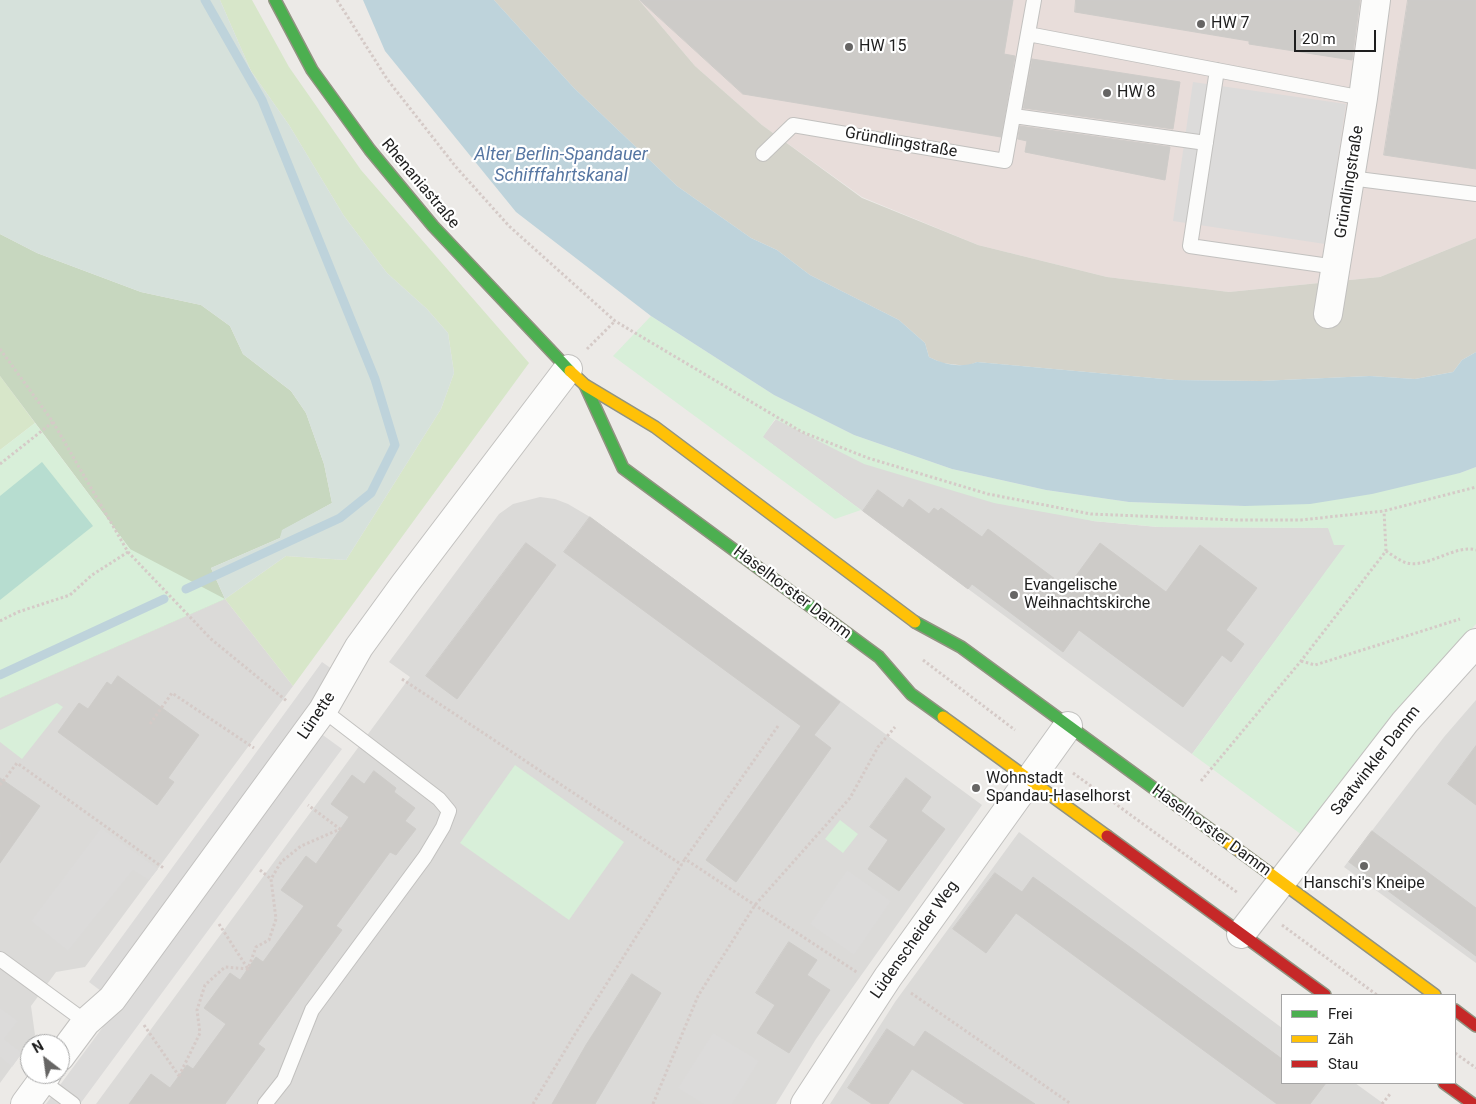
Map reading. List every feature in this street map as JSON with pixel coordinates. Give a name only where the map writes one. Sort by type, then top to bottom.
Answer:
[{"type":"street","name":"Rhenaniastraße","points":[[274,0],[312,69],[370,152],[438,232],[576,377]]},
{"type":"street","name":"Gründlingstraße","points":[[1328,314],[1363,98],[1376,0]]},
{"type":"street","name":"Lünette","points":[[70,1044],[86,1022],[112,999],[323,710],[359,647],[404,585],[576,377]]},
{"type":"street","name":"Haselhorster Damm","points":[[576,377],[655,428],[918,624],[961,647],[1434,994]]},
{"type":"street","name":"Haselhorster Damm","points":[[576,377],[623,468],[879,657],[911,694],[1324,994]]},
{"type":"street","name":"Saatwinkler Damm","points":[[1281,883],[1405,722],[1476,644]]},
{"type":"street","points":[[1030,779],[1068,726]]},
{"type":"street","name":"Lüdenscheider Weg","points":[[805,1104],[885,982],[1030,779]]},
{"type":"street","name":"Haselhorster Damm","points":[[1241,934],[1281,883]]},
{"type":"street","points":[[1456,1011],[1476,1026]]},
{"type":"street","points":[[25,1104],[40,1084]]},
{"type":"street","points":[[1445,1084],[1473,1104]]},
{"type":"lane","name":"Gründlingstraße","points":[[763,154],[793,125],[1005,161],[1034,0]]},
{"type":"lane","points":[[1028,34],[1363,98]]},
{"type":"lane","points":[[1216,70],[1190,246],[1336,267]]},
{"type":"lane","points":[[1014,116],[1206,143]]},
{"type":"lane","points":[[1350,178],[1476,194]]},
{"type":"lane","points":[[265,1104],[284,1080],[312,1010],[425,858],[443,827],[449,811],[439,799],[323,710]]},
{"type":"lane","points":[[0,959],[86,1022]]},
{"type":"lane","points":[[51,1084],[73,1104]]},
{"type":"path","points":[[337,0],[388,79],[456,167],[509,226],[615,321],[802,432],[868,458],[988,494],[1091,514],[1237,520],[1301,520],[1384,511],[1476,487]]},
{"type":"path","points":[[576,377],[615,321]]},
{"type":"path","points":[[0,349],[53,422],[128,552],[211,639],[288,702]]},
{"type":"path","points":[[0,464],[53,422]]},
{"type":"path","points":[[1201,781],[1301,660],[1386,551],[1384,511]]},
{"type":"path","points":[[1386,551],[1406,562],[1416,563],[1467,550],[1476,550]]},
{"type":"path","points":[[0,621],[18,612],[70,595],[92,575],[128,552]]},
{"type":"path","points":[[1301,660],[1315,665],[1464,617]]},
{"type":"path","points":[[402,679],[682,865]]},
{"type":"path","points":[[150,724],[172,693],[254,748]]},
{"type":"path","points":[[533,1104],[682,865],[778,726]]},
{"type":"path","points":[[653,1104],[698,996],[755,905],[850,798],[878,747],[895,727]]},
{"type":"path","points":[[0,785],[17,762],[165,869]]},
{"type":"path","points":[[1073,773],[1376,994]]},
{"type":"path","points":[[248,969],[256,947],[269,940],[276,919],[271,879],[281,862],[301,846],[340,829],[308,805]]},
{"type":"path","points":[[686,859],[755,905],[885,982],[1071,1104]]},
{"type":"path","points":[[260,870],[271,879]]},
{"type":"path","points":[[220,924],[248,969]]},
{"type":"path","points":[[144,1025],[179,1076],[200,1033],[198,1010],[205,986],[225,967],[248,969]]},
{"type":"path","points":[[1456,1054],[1476,1068]]},
{"type":"path","points":[[1382,1104],[1390,1094]]},
{"type":"shaded area","points":[[0,0],[220,0],[251,71],[289,125],[344,216],[387,273],[427,309],[448,333],[454,373],[441,409],[346,560],[286,556],[225,599],[211,568],[280,538],[282,530],[332,503],[324,464],[306,413],[291,391],[243,354],[230,326],[201,305],[141,292],[37,253],[0,234]]},
{"type":"shaded area","points":[[494,0],[639,0],[695,66],[762,125],[862,198],[978,245],[1107,277],[1229,292],[1380,277],[1476,238],[1476,352],[1462,360],[1453,372],[1415,379],[1370,376],[1260,381],[1175,380],[977,362],[967,366],[942,363],[929,357],[925,343],[899,320],[810,275],[777,250],[751,238],[677,186],[574,88]]},
{"type":"shaded area","points":[[639,0],[1476,0],[1476,238],[1380,277],[1229,292],[1107,277],[978,245],[862,197],[762,125],[695,66]]},
{"type":"shaded area","points":[[1193,82],[1346,104],[1325,244],[1173,221]]},
{"type":"shaded area","points":[[776,419],[1093,521],[1158,527],[1328,528],[1346,545],[1192,754],[762,437]]},
{"type":"shaded area","points":[[540,497],[555,499],[568,504],[590,517],[982,805],[816,1039],[776,1104],[96,1104],[410,677],[389,662],[499,514],[513,504]]},
{"type":"shaded area","points":[[225,599],[293,686],[85,967],[56,972],[31,1006],[35,1034],[20,1034],[20,1056],[0,1083],[0,698]]},
{"type":"shaded area","points":[[322,662],[339,674],[105,994],[89,982]]},
{"type":"shaded area","points":[[1476,700],[1476,963],[1344,867],[1444,737]]},
{"type":"shaded area","points":[[320,733],[342,749],[80,1104],[46,1104],[61,1084],[70,1084],[70,1072]]},
{"type":"shaded area","points":[[101,828],[158,869],[149,880],[133,870],[68,951],[31,921]]},
{"type":"shaded area","points":[[1019,832],[1281,1027],[1281,1084],[1356,1084],[1384,1104],[830,1104],[895,1002]]},
{"type":"shaded area","points":[[847,870],[891,901],[854,955],[810,924]]},
{"type":"shaded area","points":[[0,1008],[18,1021],[4,1039],[20,1051],[20,1056],[12,1067],[0,1057]]},
{"type":"shaded area","points":[[713,1033],[759,1061],[732,1104],[704,1104],[678,1088]]},
{"type":"green space","points":[[220,0],[252,0],[289,67],[361,170],[529,363],[293,686],[225,599],[286,556],[346,560],[441,409],[454,373],[448,333],[427,309],[387,273],[344,216],[289,125],[251,71]]},
{"type":"green space","points":[[0,234],[37,253],[141,292],[201,305],[230,326],[243,354],[291,391],[306,413],[324,464],[332,503],[283,530],[280,538],[211,568],[225,599],[0,698],[130,549],[0,376]]},
{"type":"green space","points":[[651,316],[774,395],[854,435],[952,469],[1046,490],[1129,502],[1245,506],[1460,473],[1476,467],[1476,624],[1415,690],[1346,776],[1302,835],[1192,754],[1345,545],[1334,545],[1328,528],[1159,527],[1093,521],[994,503],[864,464],[775,419],[763,437],[861,510],[835,519],[613,356]]},
{"type":"green space","points":[[0,376],[35,423],[0,450]]},
{"type":"green space","points":[[35,423],[130,549],[225,599],[0,698],[0,450]]},
{"type":"green space","points":[[42,462],[93,526],[0,600],[0,496]]},
{"type":"green space","points":[[57,703],[63,707],[22,759],[0,742],[0,730]]},
{"type":"green space","points":[[515,765],[624,842],[569,920],[460,843]]},
{"type":"green space","points":[[840,820],[858,834],[843,853],[825,839]]},
{"type":"water","name":"Alter Berlin-Spandauer Schifffahrtskanal","points":[[363,0],[494,0],[574,88],[677,186],[751,238],[777,250],[810,275],[899,320],[925,343],[929,357],[935,360],[953,365],[977,362],[1175,380],[1260,381],[1370,376],[1415,379],[1453,372],[1462,360],[1476,352],[1476,467],[1460,473],[1372,494],[1310,504],[1245,506],[1129,502],[1046,490],[952,469],[854,435],[774,395],[651,316],[516,212],[385,51]]},
{"type":"building","name":"HW 15","points":[[640,0],[1013,0],[1004,54],[1015,56],[1001,137],[743,94]]},
{"type":"building","points":[[1076,0],[1360,0],[1352,60],[1249,44],[1249,41],[1075,12]]},
{"type":"building","points":[[1408,0],[1476,0],[1476,169],[1384,155]]},
{"type":"building","name":"HW 8","points":[[1032,59],[1180,82],[1173,129],[1023,108]]},
{"type":"building","points":[[1020,126],[1170,147],[1165,180],[1025,152],[1027,141],[1018,139]]},
{"type":"building","points":[[878,490],[903,508],[909,499],[929,514],[934,508],[938,511],[941,508],[982,537],[988,529],[1067,588],[1100,543],[1166,592],[1200,545],[1257,588],[1226,630],[1244,644],[1231,662],[1222,655],[1183,707],[1079,630],[1063,652],[972,584],[968,589],[863,511]]},
{"type":"building","points":[[590,517],[840,702],[814,735],[831,748],[736,882],[706,860],[801,726],[564,552]]},
{"type":"building","points":[[526,543],[556,565],[457,699],[426,676]]},
{"type":"building","points":[[118,676],[199,735],[168,778],[174,782],[157,805],[58,732],[79,703],[88,709],[107,682],[111,685]]},
{"type":"building","points":[[1476,746],[1476,805],[1448,784]]},
{"type":"building","points":[[374,771],[396,788],[394,792],[415,808],[405,821],[416,829],[396,855],[390,852],[336,926],[342,930],[258,1044],[265,1049],[225,1104],[129,1104],[151,1074],[170,1088],[187,1065],[193,1069],[226,1024],[204,1008],[230,973],[240,980],[256,957],[263,962],[304,906],[281,890],[306,856],[316,864],[349,817],[331,804],[352,775],[364,784]]},
{"type":"building","points":[[0,778],[40,806],[0,863]]},
{"type":"building","points":[[906,778],[931,797],[921,811],[945,829],[899,891],[868,869],[888,840],[870,827]]},
{"type":"building","points":[[1372,831],[1476,908],[1476,956],[1349,862]]},
{"type":"building","points":[[995,873],[1022,892],[1033,877],[1281,1058],[1281,1084],[1325,1084],[1310,1104],[1277,1104],[1016,913],[986,953],[953,929]]},
{"type":"building","points":[[789,942],[817,960],[807,975],[830,990],[789,1053],[757,1033],[775,1005],[756,993]]},
{"type":"building","points":[[632,974],[661,993],[595,1104],[552,1104],[586,1045]]},
{"type":"building","points":[[887,1029],[914,1047],[925,1031],[1035,1104],[965,1104],[912,1069],[888,1104],[872,1104],[848,1088]]},
{"type":"waterway","points":[[186,589],[340,518],[371,493],[395,445],[375,379],[262,100],[205,0]]},
{"type":"waterway","points":[[0,675],[164,599]]},
{"type":"traffic: fast","points":[[275,0],[312,70],[370,150],[433,226],[570,371]]},
{"type":"traffic: fast","points":[[585,385],[623,468],[879,657],[911,694],[943,717]]},
{"type":"traffic: fast","points":[[915,622],[961,647],[1223,839]]},
{"type":"traffic: slow","points":[[570,371],[585,385],[655,427],[915,622]]},
{"type":"traffic: slow","points":[[943,717],[1107,836]]},
{"type":"traffic: slow","points":[[1223,839],[1434,994]]},
{"type":"traffic: jam","points":[[1107,836],[1324,994]]},
{"type":"traffic: jam","points":[[1456,1011],[1476,1026]]},
{"type":"traffic: jam","points":[[1445,1084],[1473,1104]]},
{"type":"place","name":"HW 7","points":[[1201,24]]},
{"type":"place","name":"HW 15","points":[[849,47]]},
{"type":"place","name":"HW 8","points":[[1107,93]]},
{"type":"place","name":"Evangelische Weihnachtskirche","points":[[1014,595]]},
{"type":"place","name":"Wohnstadt Spandau-Haselhorst","points":[[976,788]]},
{"type":"place","name":"Hanschi's Kneipe","points":[[1364,866]]}]
